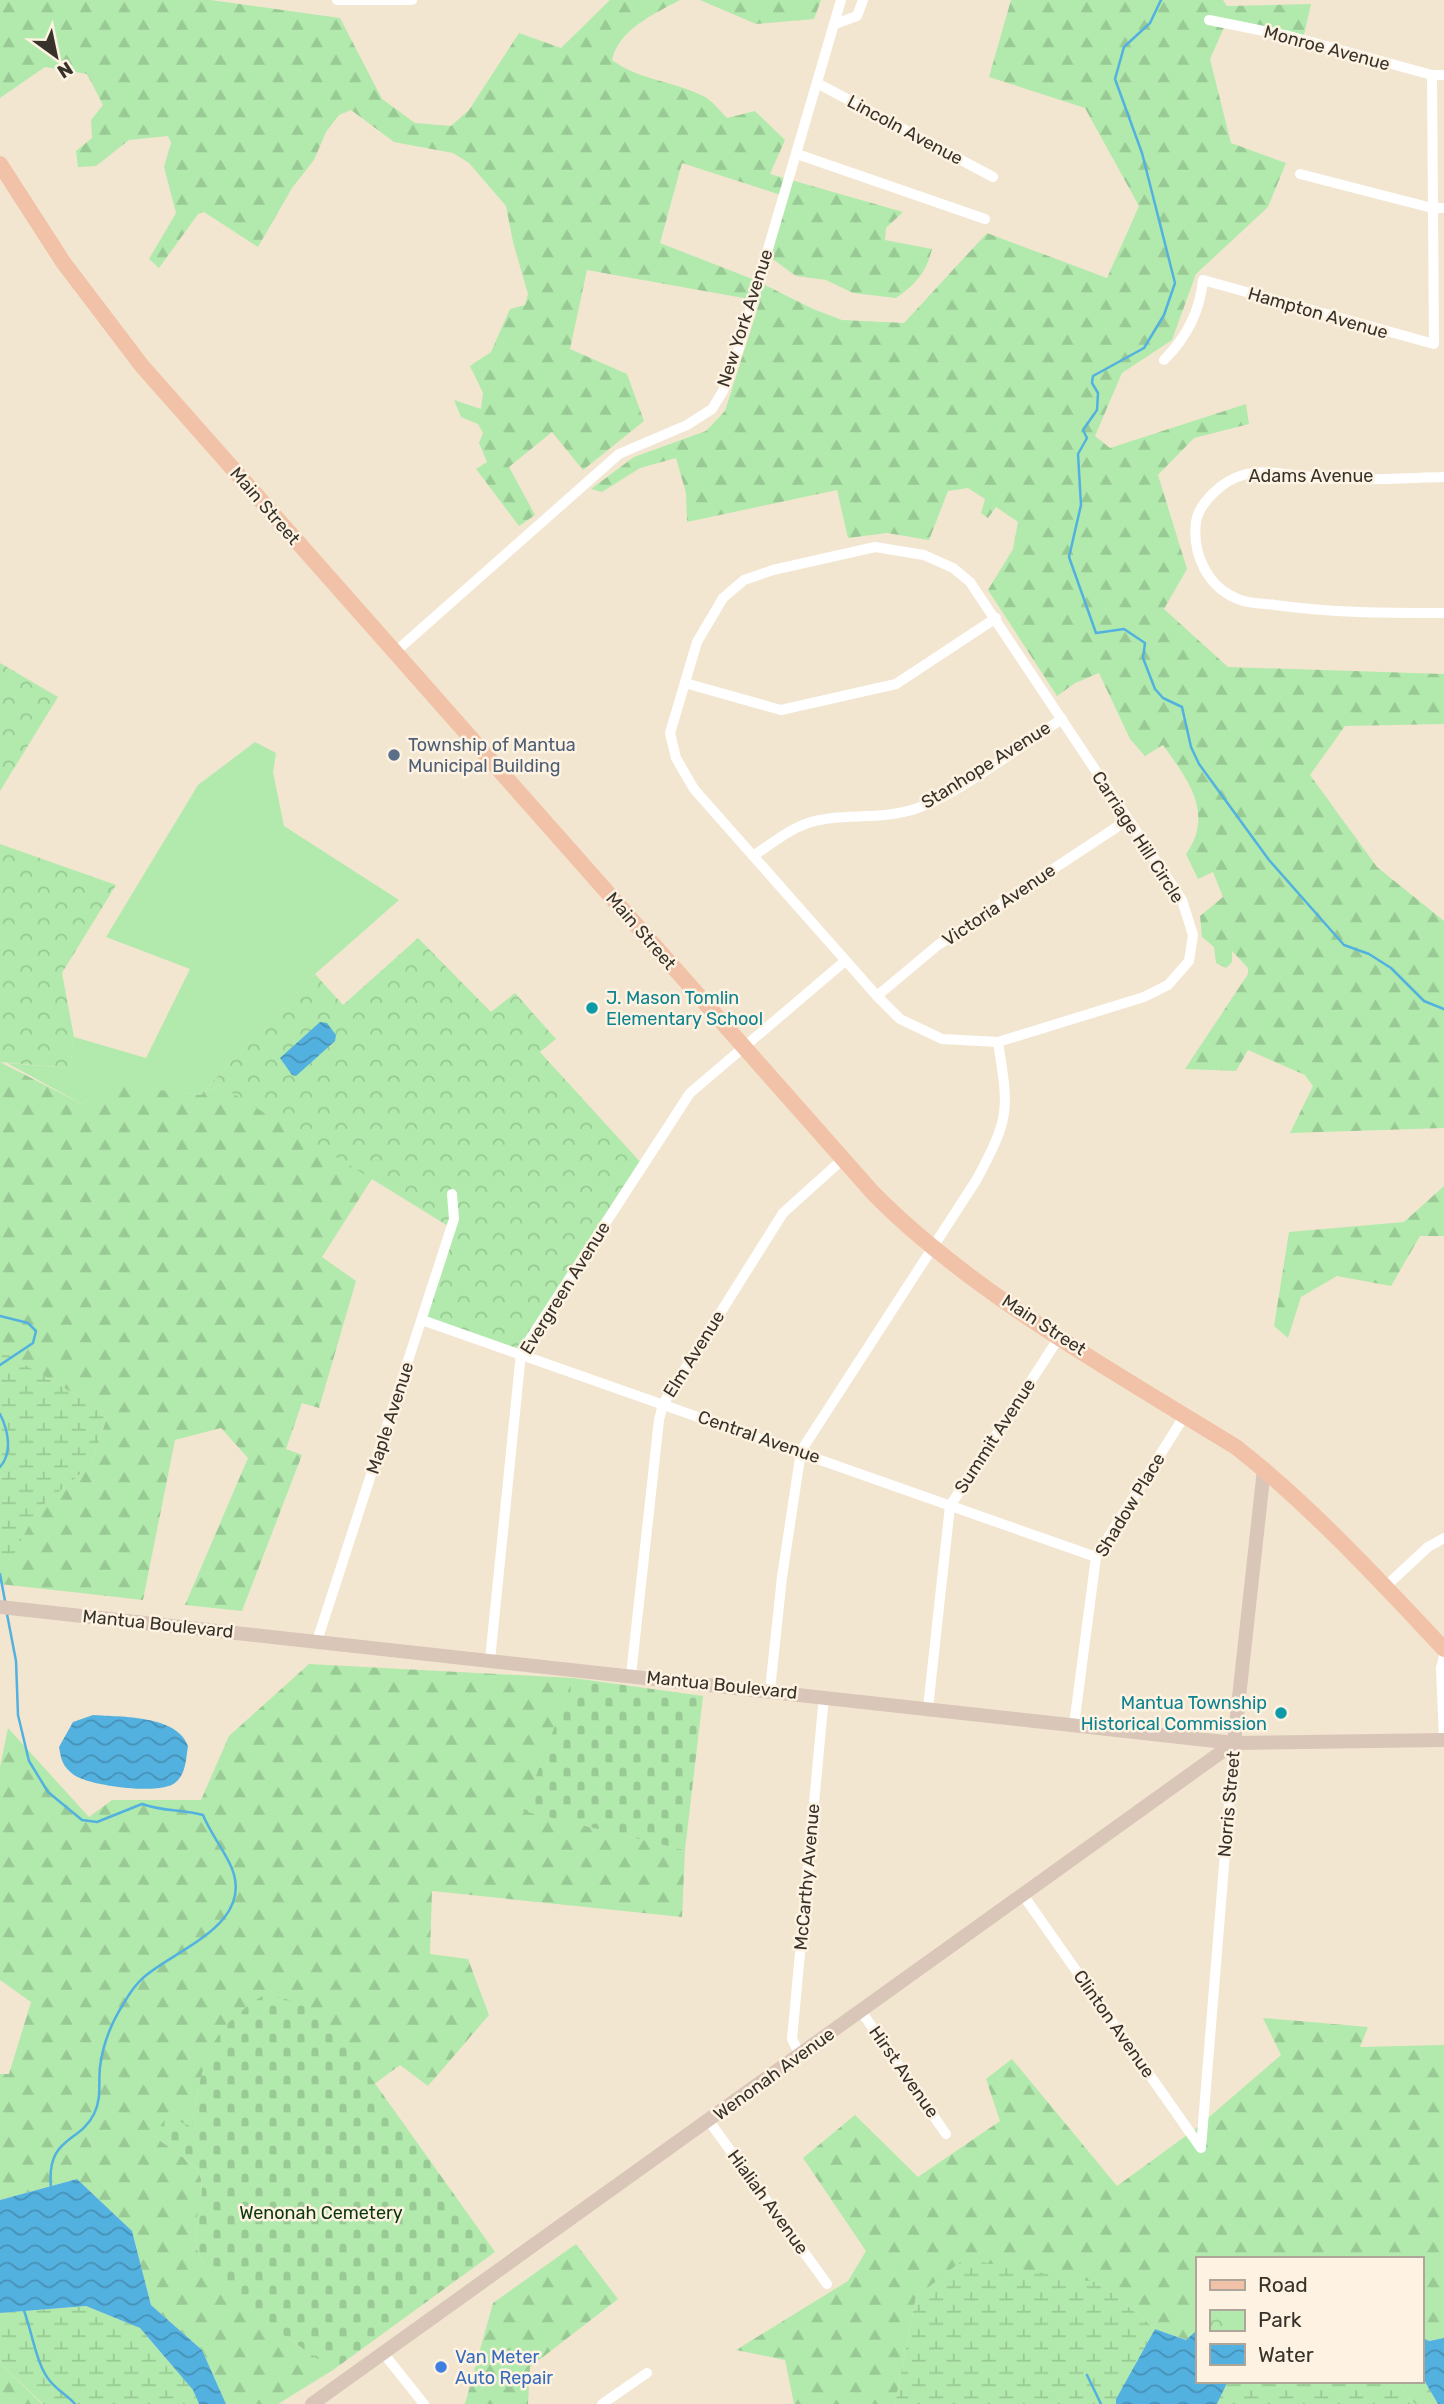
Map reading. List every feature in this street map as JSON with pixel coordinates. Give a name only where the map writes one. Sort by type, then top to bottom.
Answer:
[{"type":"main road","name":"Main Street","points":[[0,164],[41,230],[117,335],[394,653],[893,1213],[972,1279],[1236,1447],[1264,1469],[1385,1587],[1444,1649]]},
{"type":"main road","name":"Norris Street","points":[[1234,1743],[1264,1469]]},
{"type":"main road","name":"Mantua Boulevard","points":[[0,1607],[631,1675],[771,1683],[824,1696],[1234,1743],[1444,1739]]},
{"type":"main road","name":"Wenonah Avenue","points":[[312,2404],[1234,1743]]},
{"type":"street","points":[[337,0],[412,0]]},
{"type":"street","name":"New York Avenue","points":[[394,653],[619,454],[687,425],[712,409],[723,391],[739,348],[841,0]]},
{"type":"street","points":[[835,24],[858,16],[863,0]]},
{"type":"street","name":"Monroe Avenue","points":[[1209,20],[1289,36],[1432,75],[1444,75]]},
{"type":"street","points":[[1432,75],[1432,208]]},
{"type":"street","name":"Lincoln Avenue","points":[[817,83],[993,177]]},
{"type":"street","points":[[797,154],[985,219]]},
{"type":"street","points":[[1300,174],[1432,208],[1444,208]]},
{"type":"street","name":"Hampton Avenue","points":[[1164,360],[1181,342],[1195,316],[1203,281],[1434,344],[1432,208]]},
{"type":"street","name":"Adams Avenue","points":[[1444,477],[1324,479],[1269,473],[1243,474],[1222,485],[1209,498],[1196,518],[1196,555],[1213,581],[1239,600],[1335,613],[1444,613]]},
{"type":"street","name":"Carriage Hill Circle","points":[[875,547],[924,555],[954,568],[970,582],[996,618],[1126,821],[1182,900],[1193,935],[1189,961],[1168,985],[1144,997],[998,1042],[943,1040],[900,1019],[845,961],[694,789],[676,758],[670,733],[697,642],[723,598],[744,580],[807,560],[875,547]]},
{"type":"street","points":[[685,683],[781,710],[896,684],[996,618]]},
{"type":"street","name":"Stanhope Avenue","points":[[753,856],[791,830],[810,822],[886,817],[918,808],[941,797],[1062,719]]},
{"type":"street","name":"Victoria Avenue","points":[[877,996],[938,945],[1126,821]]},
{"type":"street","name":"Evergreen Avenue","points":[[490,1660],[521,1353],[690,1093],[845,961]]},
{"type":"street","points":[[771,1683],[782,1577],[801,1451],[931,1246],[977,1179],[1002,1133],[1007,1100],[998,1042]]},
{"type":"street","name":"Elm Avenue","points":[[631,1675],[663,1404],[783,1213],[844,1159]]},
{"type":"street","name":"Maple Avenue","points":[[317,1641],[454,1219],[452,1194]]},
{"type":"street","name":"Central Avenue","points":[[422,1320],[801,1451],[1096,1557]]},
{"type":"street","name":"Summit Avenue","points":[[928,1708],[950,1506],[1060,1336]]},
{"type":"street","name":"Shadow Place","points":[[1074,1725],[1096,1557],[1185,1415]]},
{"type":"street","points":[[1385,1587],[1428,1547],[1444,1538]]},
{"type":"street","points":[[1444,1656],[1441,1668],[1444,1739]]},
{"type":"street","name":"McCarthy Avenue","points":[[800,2055],[792,2039],[824,1696]]},
{"type":"street","name":"Norris Street","points":[[1202,2140],[1234,1743]]},
{"type":"street","name":"Clinton Avenue","points":[[1023,1895],[1201,2148],[1202,2140]]},
{"type":"street","name":"Hirst Avenue","points":[[861,2011],[946,2134]]},
{"type":"street","name":"Hialiah Avenue","points":[[709,2121],[827,2284]]},
{"type":"street","points":[[384,2354],[424,2404]]},
{"type":"street","points":[[602,2404],[647,2373]]},
{"type":"green space","points":[[0,0],[210,0],[340,18],[382,99],[415,123],[451,126],[469,110],[519,33],[561,48],[610,0],[680,0],[630,31],[616,49],[612,60],[633,72],[703,96],[727,118],[755,111],[785,140],[770,174],[903,212],[886,228],[885,240],[932,249],[927,265],[919,277],[896,298],[853,293],[826,280],[796,276],[763,252],[781,195],[682,163],[660,243],[755,280],[813,309],[842,320],[904,323],[987,233],[1107,278],[1139,206],[1085,108],[989,77],[1011,0],[1223,0],[1227,6],[1311,4],[1303,39],[1226,23],[1210,59],[1231,143],[1286,163],[1268,207],[1196,274],[1172,340],[1122,373],[1095,436],[1110,448],[1246,404],[1249,424],[1194,438],[1158,475],[1187,569],[1164,609],[1228,667],[1444,674],[1444,724],[1345,726],[1310,775],[1377,867],[1444,921],[1444,1128],[1290,1133],[1313,1086],[1305,1075],[1248,1050],[1236,1071],[1185,1069],[1248,974],[1248,968],[1232,951],[1232,962],[1226,968],[1216,963],[1214,947],[1202,937],[1200,916],[1223,897],[1213,872],[1198,879],[1186,854],[1194,839],[1198,810],[1188,784],[1172,758],[1163,745],[1145,756],[1130,739],[1099,673],[1075,683],[1057,696],[988,590],[1013,549],[1018,522],[996,507],[988,518],[981,513],[985,499],[968,488],[948,491],[929,540],[887,533],[848,538],[837,490],[687,522],[686,493],[676,458],[640,468],[602,492],[591,489],[634,457],[706,431],[725,411],[760,301],[587,270],[570,349],[627,374],[644,421],[583,470],[552,432],[509,467],[535,515],[519,526],[476,469],[487,462],[479,443],[483,433],[478,424],[461,417],[454,400],[481,409],[483,393],[470,366],[491,352],[510,309],[525,305],[528,294],[506,206],[469,163],[453,153],[394,142],[351,110],[339,115],[326,132],[314,160],[292,188],[258,247],[204,212],[198,214],[159,268],[149,259],[176,213],[164,167],[171,143],[168,136],[129,140],[96,166],[78,167],[76,151],[92,138],[91,120],[103,105],[87,74],[45,67],[0,98]]},
{"type":"green space","points":[[700,0],[821,0],[814,19],[756,24]]},
{"type":"green space","points":[[0,663],[58,697],[0,791]]},
{"type":"green space","points":[[255,742],[276,753],[273,772],[284,826],[399,900],[315,974],[200,1095],[109,1085],[82,1104],[7,1063],[70,1068],[74,1037],[146,1058],[190,969],[106,937],[198,785]]},
{"type":"green space","points":[[0,844],[116,885],[62,973],[74,1037],[70,1068],[0,1062]]},
{"type":"green space","points":[[418,938],[491,1012],[515,993],[556,1039],[540,1052],[643,1165],[525,1357],[426,1320],[453,1229],[219,1085],[200,1095],[315,974],[343,1005]]},
{"type":"green space","points":[[0,1062],[82,1104],[109,1084],[200,1095],[219,1085],[373,1177],[322,1257],[356,1281],[319,1408],[302,1403],[286,1449],[302,1455],[242,1611],[185,1605],[248,1458],[221,1428],[175,1440],[143,1600],[0,1584],[0,1555],[13,1555],[37,1510],[91,1465],[108,1414],[0,1350]]},
{"type":"green space","points":[[1444,1186],[1444,1236],[1420,1236],[1391,1286],[1337,1276],[1301,1297],[1288,1338],[1274,1326],[1289,1232],[1404,1222]]},
{"type":"green space","points":[[0,1350],[108,1414],[91,1465],[37,1510],[13,1556],[0,1555]]},
{"type":"green space","points":[[309,1664],[573,1678],[524,1811],[685,1850],[682,1917],[432,1891],[430,1954],[468,1959],[489,2015],[428,2086],[400,2065],[373,2085],[344,2040],[198,2090],[192,2128],[154,2136],[199,2173],[202,2193],[196,2224],[196,2245],[210,2272],[242,2303],[333,2370],[278,2404],[226,2404],[202,2350],[151,2305],[132,2231],[77,2179],[0,2200],[0,2074],[9,2074],[31,2002],[0,1980],[0,1767],[8,1728],[89,1817],[112,1800],[201,1800],[229,1736]]},
{"type":"green space","points":[[573,1678],[703,1696],[685,1850],[523,1811]]},
{"type":"green space","name":"Wenonah Cemetery","points":[[264,1995],[305,2003],[344,2040],[495,2252],[333,2370],[241,2303],[210,2272],[196,2245],[196,2224],[202,2192],[199,2173],[154,2136],[167,2116],[192,2127],[199,2084],[218,2036],[244,2009]]},
{"type":"green space","points":[[1263,2018],[1368,2027],[1360,2047],[1444,2045],[1444,2338],[1429,2341],[1423,2338],[1423,2257],[1196,2257],[1196,2331],[1187,2340],[1155,2329],[1100,2283],[916,2297],[895,2404],[794,2404],[785,2360],[736,2350],[848,2281],[866,2251],[803,2158],[855,2115],[918,2177],[1000,2121],[986,2079],[1012,2059],[1117,2186],[1194,2130],[1281,2055]]},
{"type":"green space","points":[[576,2244],[618,2299],[530,2367],[528,2404],[465,2404],[493,2303]]},
{"type":"green space","points":[[964,2259],[1100,2283],[1155,2329],[1116,2399],[1116,2404],[895,2404],[916,2297]]},
{"type":"green space","points":[[86,2306],[140,2328],[193,2390],[199,2404],[43,2404],[0,2363],[0,2313]]},
{"type":"green space","points":[[0,2363],[42,2404],[0,2404]]},
{"type":"green space","points":[[1423,2378],[1438,2404],[1415,2404],[1399,2383],[1423,2383]]},
{"type":"green space","points":[[1227,2383],[1399,2383],[1415,2404],[1217,2404]]},
{"type":"water","points":[[320,1022],[327,1023],[336,1035],[335,1041],[296,1076],[292,1075],[280,1058]]},
{"type":"water","points":[[93,1715],[147,1720],[172,1728],[182,1736],[188,1746],[182,1775],[168,1786],[142,1789],[95,1783],[74,1775],[63,1763],[59,1747],[73,1722]]},
{"type":"water","points":[[77,2179],[132,2231],[151,2305],[202,2350],[226,2404],[199,2404],[193,2390],[140,2328],[86,2306],[0,2313],[0,2200]]},
{"type":"water","points":[[1155,2329],[1186,2340],[1196,2331],[1196,2383],[1227,2383],[1217,2404],[1116,2404],[1116,2399]]},
{"type":"water","points":[[1423,2338],[1429,2341],[1444,2338],[1444,2404],[1438,2404],[1423,2378]]},
{"type":"waterway","points":[[1161,0],[1150,23],[1124,47],[1115,79],[1142,153],[1175,283],[1164,315],[1144,348],[1093,376],[1092,383],[1098,393],[1097,410],[1083,430],[1087,438],[1078,454],[1081,505],[1069,557],[1096,633],[1124,629],[1145,643],[1143,658],[1155,689],[1163,698],[1182,707],[1191,747],[1199,764],[1269,860],[1344,945],[1369,954],[1391,968],[1424,1001],[1444,1009]]},
{"type":"waterway","points":[[0,1316],[28,1323],[36,1331],[33,1343],[0,1365]]},
{"type":"waterway","points":[[0,1414],[8,1441],[7,1455],[0,1467]]},
{"type":"waterway","points":[[0,1574],[5,1601]]},
{"type":"waterway","points":[[7,1614],[16,1661],[18,1715],[29,1761],[48,1792],[82,1820],[97,1822],[142,1804],[203,1815],[229,1862],[236,1883],[234,1901],[225,1917],[194,1944],[144,1977],[126,2000],[111,2026],[103,2050],[99,2097],[94,2114],[88,2124],[58,2150],[51,2171],[51,2188]]},
{"type":"waterway","points":[[23,2308],[45,2374],[75,2404]]},
{"type":"waterway","points":[[1087,2375],[1101,2404]]},
{"type":"place","name":"Township of Mantua Municipal Building","points":[[394,755]]},
{"type":"place","name":"J. Mason Tomlin Elementary School","points":[[592,1008]]},
{"type":"place","name":"Mantua Township Historical Commission","points":[[1281,1713]]},
{"type":"place","name":"Van Meter Auto Repair","points":[[441,2367]]}]
